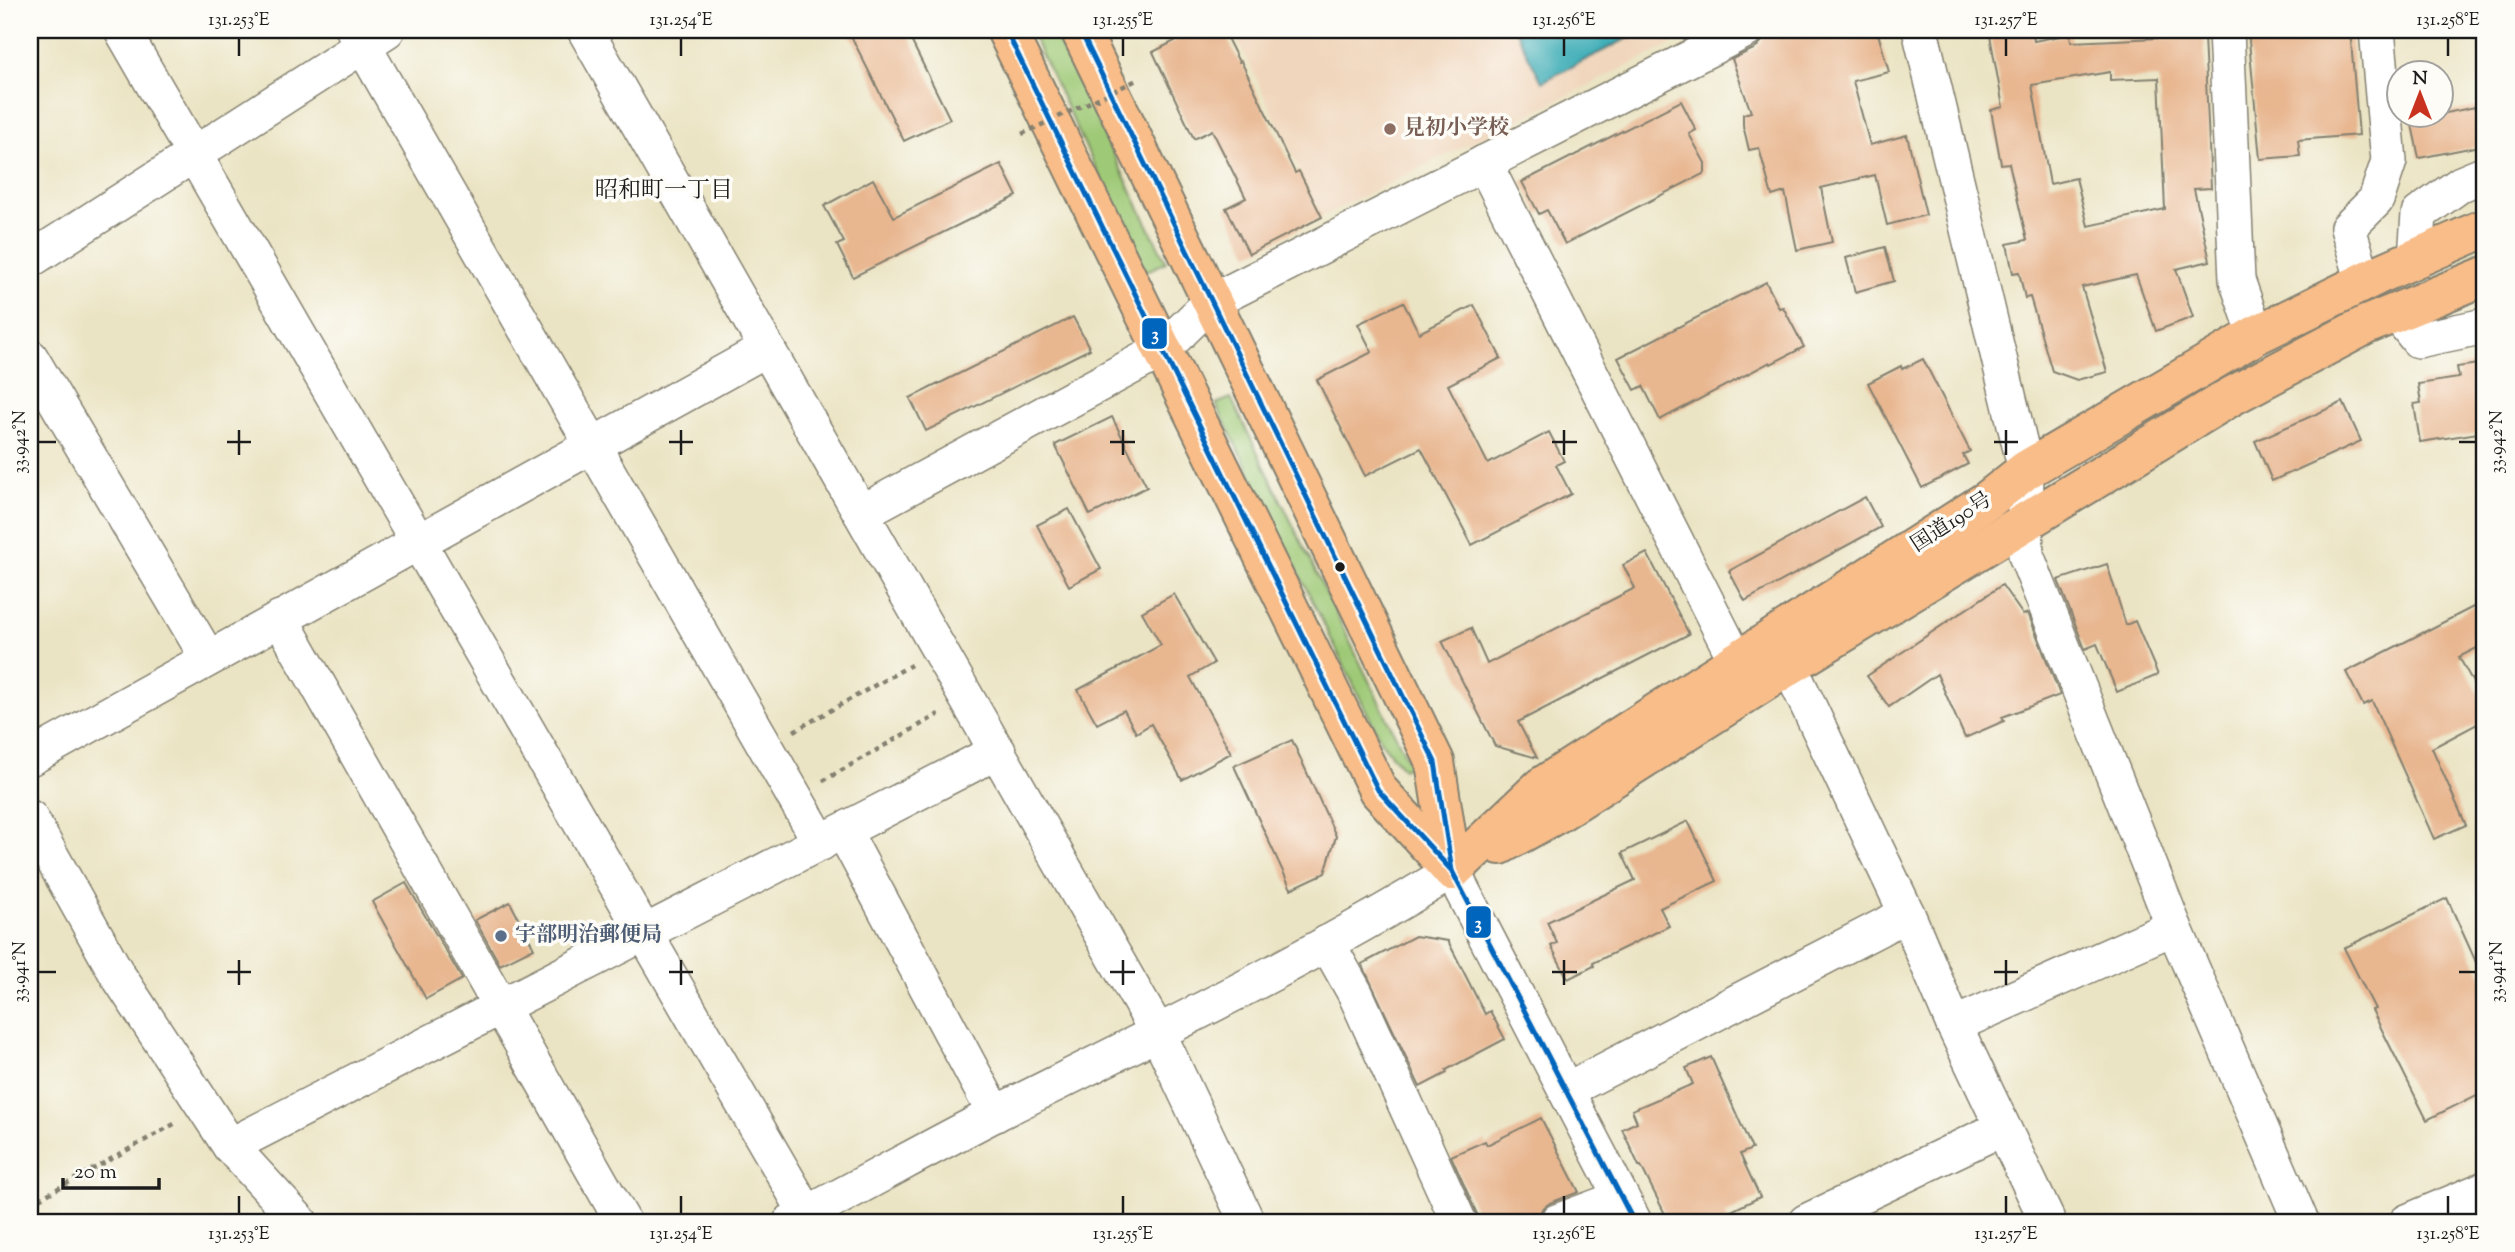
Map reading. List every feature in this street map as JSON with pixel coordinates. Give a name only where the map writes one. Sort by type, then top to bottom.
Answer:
[{"type":"highway","points":[[1006,30],[1378,790],[1452,871]]},
{"type":"highway","points":[[1080,30],[1435,762],[1452,871]]},
{"type":"highway","name":"国道190号","points":[[1452,871],[1558,813],[1782,652],[2026,470],[2256,335],[2364,282],[2485,229]]},
{"type":"highway","name":"国道190号","points":[[1452,871],[1541,787],[1737,662],[1782,652],[2025,521],[2230,397],[2366,325],[2485,276]]},
{"type":"street","points":[[122,30],[643,933],[817,1215],[995,1114],[1158,1033],[1383,913],[1452,871],[1628,1210],[1557,1222]]},
{"type":"street","points":[[585,30],[1158,1033],[1247,1222]]},
{"type":"street","points":[[861,513],[1161,350],[1212,302],[1746,30]]},
{"type":"street","points":[[1920,30],[2026,470],[2025,521],[2029,561],[2174,927],[2301,1222]]},
{"type":"street","points":[[2226,30],[2237,280],[2256,335]]},
{"type":"street","points":[[2364,282],[2348,228],[2376,200],[2389,160],[2376,30]]},
{"type":"street","points":[[30,260],[368,35],[593,444],[794,797],[833,838],[995,1114]]},
{"type":"street","points":[[1483,163],[1737,662]]},
{"type":"street","points":[[2416,258],[2419,214],[2461,184],[2485,174]]},
{"type":"street","points":[[2396,312],[2418,340],[2485,326]]},
{"type":"street","points":[[30,758],[766,349]]},
{"type":"street","points":[[30,357],[208,658]]},
{"type":"street","points":[[280,618],[623,1222]]},
{"type":"street","points":[[1782,652],[1907,914],[1954,1025],[2048,1222]]},
{"type":"street","points":[[230,1146],[998,751]]},
{"type":"street","points":[[30,818],[117,974],[230,1146],[300,1222]]},
{"type":"street","points":[[1567,1090],[1907,914]]},
{"type":"street","points":[[1954,1025],[2174,927]]},
{"type":"street","points":[[1327,943],[1355,993],[1459,1222]]},
{"type":"street","points":[[1806,1222],[2002,1128]]},
{"type":"street","points":[[2407,1222],[2485,1189]]},
{"type":"path","points":[[1022,134],[1139,79]]},
{"type":"path","points":[[765,747],[939,649]]},
{"type":"path","points":[[794,797],[967,698]]},
{"type":"path","points":[[30,1204],[204,1107]]},
{"type":"shaded area","name":"見初小学校","points":[[1233,30],[1670,30],[1676,42],[1322,216]]},
{"type":"green space","points":[[1030,30],[1053,30],[1166,262],[1145,272]]},
{"type":"green space","points":[[1231,398],[1410,765],[1403,769],[1382,743],[1216,404]]},
{"type":"water","points":[[1644,30],[1542,82],[1516,32]]},
{"type":"building","points":[[848,30],[906,30],[950,119],[904,141]]},
{"type":"building","points":[[1196,30],[1223,30],[1239,62],[1241,61],[1295,173],[1299,171],[1322,217],[1249,254],[1226,208],[1246,198],[1212,130],[1194,139],[1153,52]]},
{"type":"building","points":[[1780,30],[1877,30],[1889,72],[1853,81],[1870,145],[1907,135],[1926,215],[1887,225],[1875,175],[1821,188],[1832,242],[1797,250],[1785,192],[1772,196],[1759,148],[1749,150],[1743,114],[1751,112],[1732,59],[1756,48],[1765,35]]},
{"type":"building","points":[[1989,30],[2032,30],[2034,41],[2070,34],[2071,42],[2204,36],[2211,188],[2194,189],[2210,261],[2176,269],[2193,317],[2156,331],[2136,275],[2082,287],[2107,372],[2077,380],[2052,371],[2030,297],[2025,298],[2019,272],[2013,273],[2007,244],[2027,240],[2009,163],[2001,164],[1991,110],[2003,107]],"holes":[[[2110,72],[2110,80],[2159,78],[2165,209],[2088,226],[2076,178],[2050,184],[2032,85]]]},
{"type":"building","points":[[2248,30],[2350,30],[2359,135],[2298,140],[2300,156],[2260,159]]},
{"type":"building","points":[[1681,101],[1696,130],[1689,134],[1705,163],[1705,173],[1565,244],[1547,210],[1539,214],[1522,182]]},
{"type":"building","points":[[2485,105],[2485,145],[2419,158],[2413,130],[2456,130],[2456,111]]},
{"type":"building","points":[[1001,164],[1017,196],[853,277],[837,245],[844,242],[824,206],[873,179],[894,217]]},
{"type":"building","points":[[1885,247],[1894,281],[1855,292],[1846,258]]},
{"type":"building","points":[[1766,282],[1804,347],[1660,420],[1643,386],[1635,390],[1618,358]]},
{"type":"building","points":[[1403,302],[1419,333],[1474,305],[1501,358],[1448,385],[1488,464],[1549,432],[1564,461],[1556,465],[1571,494],[1472,545],[1421,448],[1365,476],[1317,380],[1372,352],[1358,324]]},
{"type":"building","points":[[1073,317],[1090,349],[926,431],[910,398]]},
{"type":"building","points":[[1923,359],[1970,451],[1963,455],[1968,464],[1922,488],[1868,383],[1901,366],[1902,369]]},
{"type":"building","points":[[2485,363],[2485,432],[2420,442],[2414,404],[2421,403],[2418,384],[2459,378],[2457,367]]},
{"type":"building","points":[[2343,402],[2361,441],[2272,481],[2255,441]]},
{"type":"building","points":[[1112,417],[1147,487],[1090,515],[1055,445]]},
{"type":"building","points":[[1865,497],[1881,527],[1745,601],[1729,571]]},
{"type":"building","points":[[1069,509],[1101,569],[1069,586],[1037,525]]},
{"type":"building","points":[[1647,553],[1689,634],[1518,722],[1537,758],[1495,746],[1442,641],[1471,628],[1487,664],[1635,588],[1623,565]]},
{"type":"building","points":[[2107,564],[2126,625],[2135,621],[2158,675],[2117,692],[2097,644],[2085,649],[2058,580]]},
{"type":"building","points":[[2002,585],[2023,615],[2028,613],[2060,695],[2002,717],[2004,721],[1965,738],[1937,674],[1889,707],[1867,676]]},
{"type":"building","points":[[1174,594],[1214,663],[1190,677],[1231,753],[1182,780],[1151,724],[1136,733],[1124,710],[1097,724],[1078,690],[1161,645],[1142,612]]},
{"type":"building","points":[[2485,601],[2485,644],[2459,657],[2485,704],[2485,720],[2432,748],[2466,825],[2434,839],[2372,701],[2363,705],[2346,672]]},
{"type":"building","points":[[1292,740],[1336,836],[1325,873],[1291,889],[1234,766]]},
{"type":"building","points":[[1688,821],[1717,881],[1660,908],[1669,926],[1593,963],[1594,966],[1568,979],[1551,946],[1557,943],[1547,922],[1635,880],[1622,853]]},
{"type":"building","points":[[406,883],[462,979],[426,999],[372,902]]},
{"type":"building","points":[[2447,898],[2485,982],[2485,1091],[2427,1120],[2344,948]]},
{"type":"building","points":[[510,902],[534,948],[500,965],[475,920]]},
{"type":"building","points":[[1415,936],[1448,941],[1485,1014],[1490,1011],[1505,1039],[1420,1087],[1362,964]]},
{"type":"building","points":[[1711,1057],[1752,1149],[1740,1154],[1760,1197],[1725,1214],[1729,1222],[1669,1222],[1622,1129],[1637,1122],[1632,1110],[1693,1084],[1686,1068]]},
{"type":"building","points":[[1541,1118],[1579,1192],[1550,1203],[1542,1209],[1537,1222],[1479,1222],[1451,1156],[1485,1141],[1487,1145]]},
{"type":"transit line","name":"3","points":[[1006,30],[1378,790],[1452,871],[1634,1222]]},
{"type":"transit line","name":"3","points":[[1080,30],[1435,762],[1452,871]]},
{"type":"place","name":"見初小学校","points":[[1390,129]]},
{"type":"place","name":"宇部明治郵便局","points":[[501,936]]},
{"type":"district","name":"昭和町一丁目","points":[[664,191]]}]
